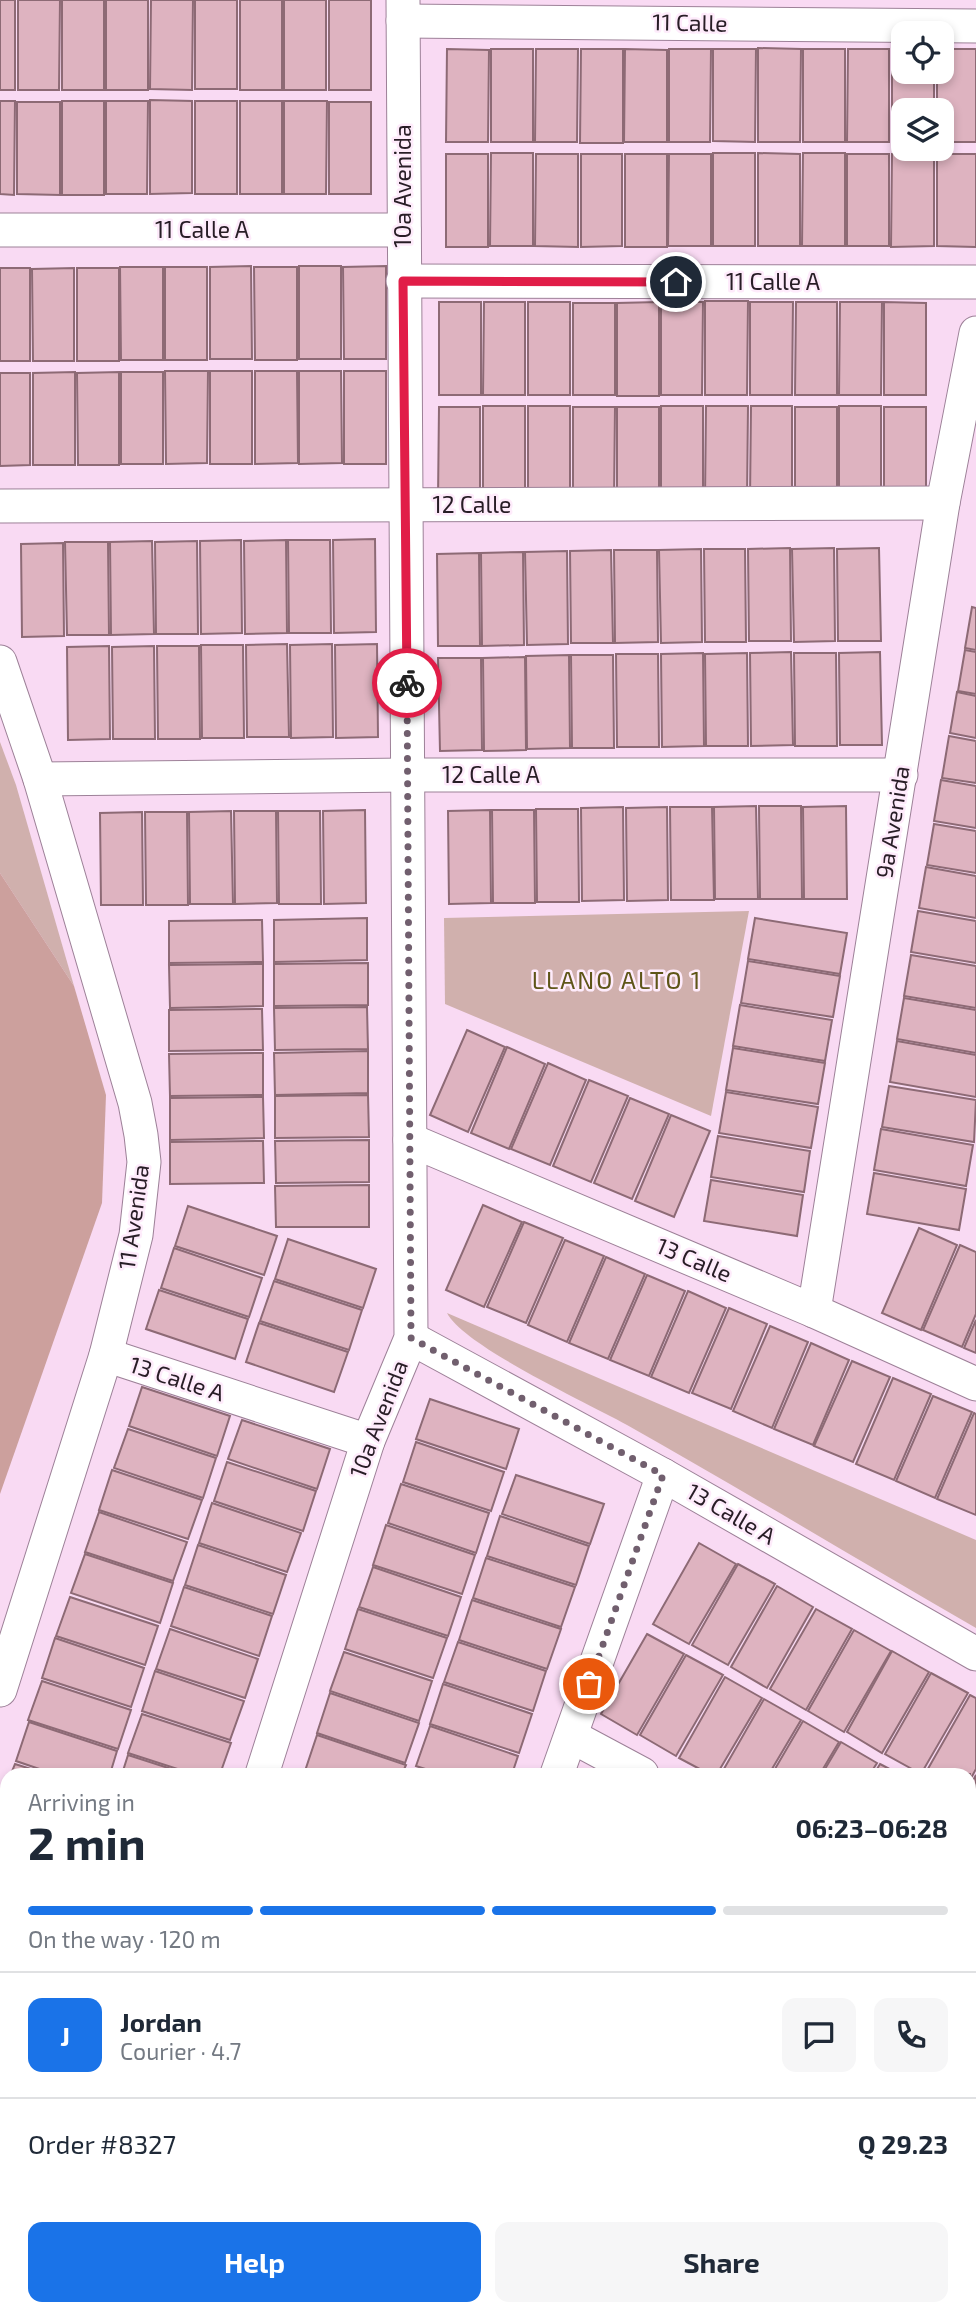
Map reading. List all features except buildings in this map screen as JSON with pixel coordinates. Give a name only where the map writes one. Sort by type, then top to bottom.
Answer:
[{"type":"street","name":"11 Calle","points":[[403,10],[976,26]]},
{"type":"street","name":"10a Avenida","points":[[264,1768],[368,1441],[411,1338],[403,10]]},
{"type":"street","name":"11 Calle A","points":[[0,230],[404,230]]},
{"type":"street","name":"11 Calle A","points":[[403,281],[976,282]]},
{"type":"street","name":"9a Avenida","points":[[814,1311],[943,503],[976,333]]},
{"type":"street","name":"12 Calle","points":[[0,506],[943,503]]},
{"type":"street","name":"11 Avenida","points":[[0,662],[40,779],[135,1103],[141,1135],[143,1177],[135,1236],[106,1355],[0,1690]]},
{"type":"street","name":"12 Calle A","points":[[40,779],[407,775],[901,775]]},
{"type":"street","name":"13 Calle","points":[[410,1140],[814,1311],[976,1384]]},
{"type":"street","name":"13 Calle A","points":[[411,1338],[663,1475],[976,1654]]},
{"type":"street","name":"13 Calle A","points":[[106,1355],[368,1441]]},
{"type":"street","points":[[559,1768],[663,1475]]},
{"type":"street","points":[[571,1736],[631,1768]]},
{"type":"shaded area","points":[[0,742],[16,785],[74,986],[0,873]]},
{"type":"shaded area","points":[[0,873],[74,986],[106,1095],[102,1203],[0,1494]]},
{"type":"shaded area","points":[[749,911],[711,1116],[445,1004],[444,918]]},
{"type":"shaded area","points":[[447,1313],[976,1540],[976,1628],[671,1450],[502,1358],[458,1327]]},
{"type":"way so far","points":[[407,683],[411,1338],[663,1475],[589,1684]]},
{"type":"district","name":"LLANO ALTO 1","points":[[617,981]]},
{"type":"route","points":[[407,683],[403,281],[676,282]]}]
